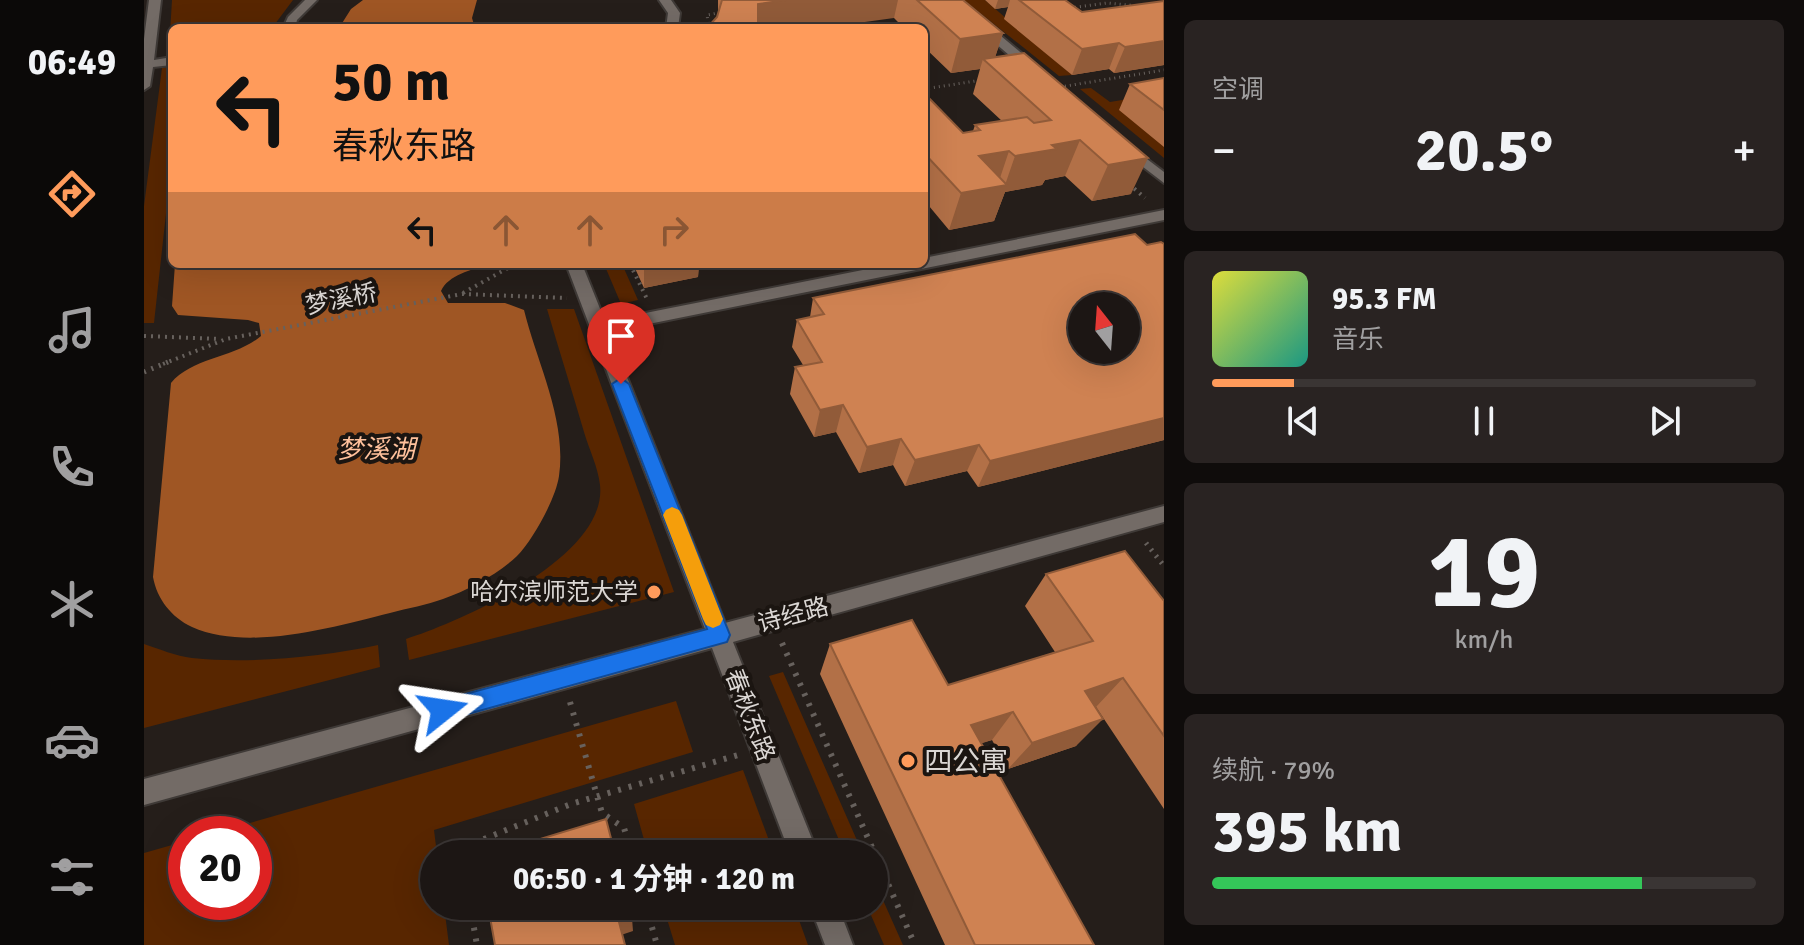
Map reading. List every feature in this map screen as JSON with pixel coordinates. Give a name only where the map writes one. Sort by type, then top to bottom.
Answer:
[{"type":"lane","points":[[144,86],[155,0]]},
{"type":"lane","points":[[290,24],[311,0]]},
{"type":"lane","points":[[665,0],[674,13],[673,24]]},
{"type":"lane","points":[[951,0],[1055,87]]},
{"type":"lane","points":[[145,65],[168,62]]},
{"type":"lane","points":[[1110,134],[1164,179]]},
{"type":"lane","points":[[928,262],[1164,215]]},
{"type":"lane","name":"春秋东路","points":[[576,268],[798,840]]},
{"type":"lane","points":[[599,328],[898,268]]},
{"type":"lane","name":"诗经路","points":[[144,792],[1164,514]]},
{"type":"lane","points":[[829,920],[839,945]]},
{"type":"path","points":[[1062,10],[1107,3],[1140,6]]},
{"type":"path","points":[[708,24],[707,15],[737,10]]},
{"type":"path","points":[[1055,87],[1164,70]]},
{"type":"path","points":[[928,88],[1036,71]]},
{"type":"path","points":[[1119,175],[1164,215]]},
{"type":"path","points":[[462,294],[508,268]]},
{"type":"path","points":[[632,268],[655,317]]},
{"type":"path","points":[[462,294],[588,299]]},
{"type":"path","name":"梦溪桥","points":[[226,339],[462,294]]},
{"type":"path","points":[[144,336],[226,339]]},
{"type":"path","points":[[144,372],[226,339]]},
{"type":"path","points":[[772,620],[915,945]]},
{"type":"path","points":[[563,678],[602,813],[624,828],[628,840]]},
{"type":"path","points":[[481,840],[597,796],[762,748]]},
{"type":"path","points":[[473,920],[477,945]]},
{"type":"path","points":[[650,920],[657,945]]},
{"type":"shaded area","points":[[172,0],[293,0],[275,24],[171,24]]},
{"type":"shaded area","points":[[964,0],[985,0],[1072,75],[1059,76]]},
{"type":"shaded area","points":[[168,67],[168,195],[154,323],[144,323],[144,206],[162,68]]},
{"type":"shaded area","points":[[1091,88],[1110,102],[1164,93],[1164,158],[1080,89]]},
{"type":"shaded area","points":[[606,268],[624,268],[638,300],[621,304]]},
{"type":"shaded area","points":[[547,309],[574,309],[674,592],[409,660],[406,639],[461,617],[527,582],[557,561],[581,537],[596,512],[600,485],[597,472]]},
{"type":"shaded area","points":[[144,644],[186,657],[214,660],[309,656],[378,645],[380,667],[144,728]]},
{"type":"shaded area","points":[[783,672],[857,840],[839,840],[769,676]]},
{"type":"shaded area","points":[[676,701],[693,752],[434,830],[435,840],[420,840],[420,920],[446,920],[449,945],[144,945],[144,853],[168,846],[168,920],[272,920],[272,817]]},
{"type":"shaded area","points":[[743,770],[769,840],[644,840],[634,804]]},
{"type":"shaded area","points":[[888,911],[903,945],[884,945],[873,920],[888,920]]},
{"type":"shaded area","points":[[667,920],[799,920],[808,945],[675,945]]},
{"type":"water","points":[[363,0],[477,0],[472,18],[474,24],[342,24],[351,9]]},
{"type":"water","name":"梦溪湖","points":[[175,268],[477,268],[455,277],[441,291],[448,303],[505,303],[524,310],[555,413],[559,434],[559,476],[553,496],[530,540],[509,563],[453,595],[424,605],[318,630],[291,635],[239,637],[214,634],[192,627],[178,618],[162,600],[153,577],[171,383],[191,368],[239,349],[261,336],[259,323],[178,315],[172,306]]},
{"type":"building","points":[[722,0],[786,0],[758,4],[757,24],[711,24],[717,17]]},
{"type":"building","points":[[917,0],[963,0],[1003,33],[960,39]]},
{"type":"building","points":[[1019,0],[1065,0],[1082,12],[1164,1],[1164,41],[1082,49]]},
{"type":"building","points":[[1024,53],[1148,158],[1108,165],[1080,140],[1052,145],[1057,149],[1015,156],[1009,151],[979,156],[1007,185],[961,193],[928,157],[928,97],[963,133],[980,130],[975,125],[1027,117],[1034,123],[1051,120],[983,59]]},
{"type":"building","points":[[1164,78],[1164,110],[1130,84]]},
{"type":"building","points":[[1135,234],[1147,245],[1164,244],[1164,418],[990,461],[979,445],[915,460],[901,439],[867,447],[843,405],[820,410],[795,367],[822,362],[797,320],[824,314],[813,298]]},
{"type":"building","name":"四公寓","points":[[1125,551],[1164,601],[1164,736],[1123,678],[1085,691],[1103,719],[1032,743],[1013,712],[971,725],[1094,945],[975,945],[830,644],[912,620],[948,685],[1093,641],[1046,574]]},
{"type":"building","points":[[606,819],[611,840],[537,840]]},
{"type":"building","points":[[491,920],[626,920],[619,922],[625,945],[495,945]]},
{"type":"slow traffic","points":[[672,515],[713,619]]},
{"type":"place","name":"哈尔滨师范大学","points":[[654,592]]},
{"type":"place","name":"四公寓","points":[[908,761]]},
{"type":"route","points":[[443,710],[719,635],[621,384]]}]
